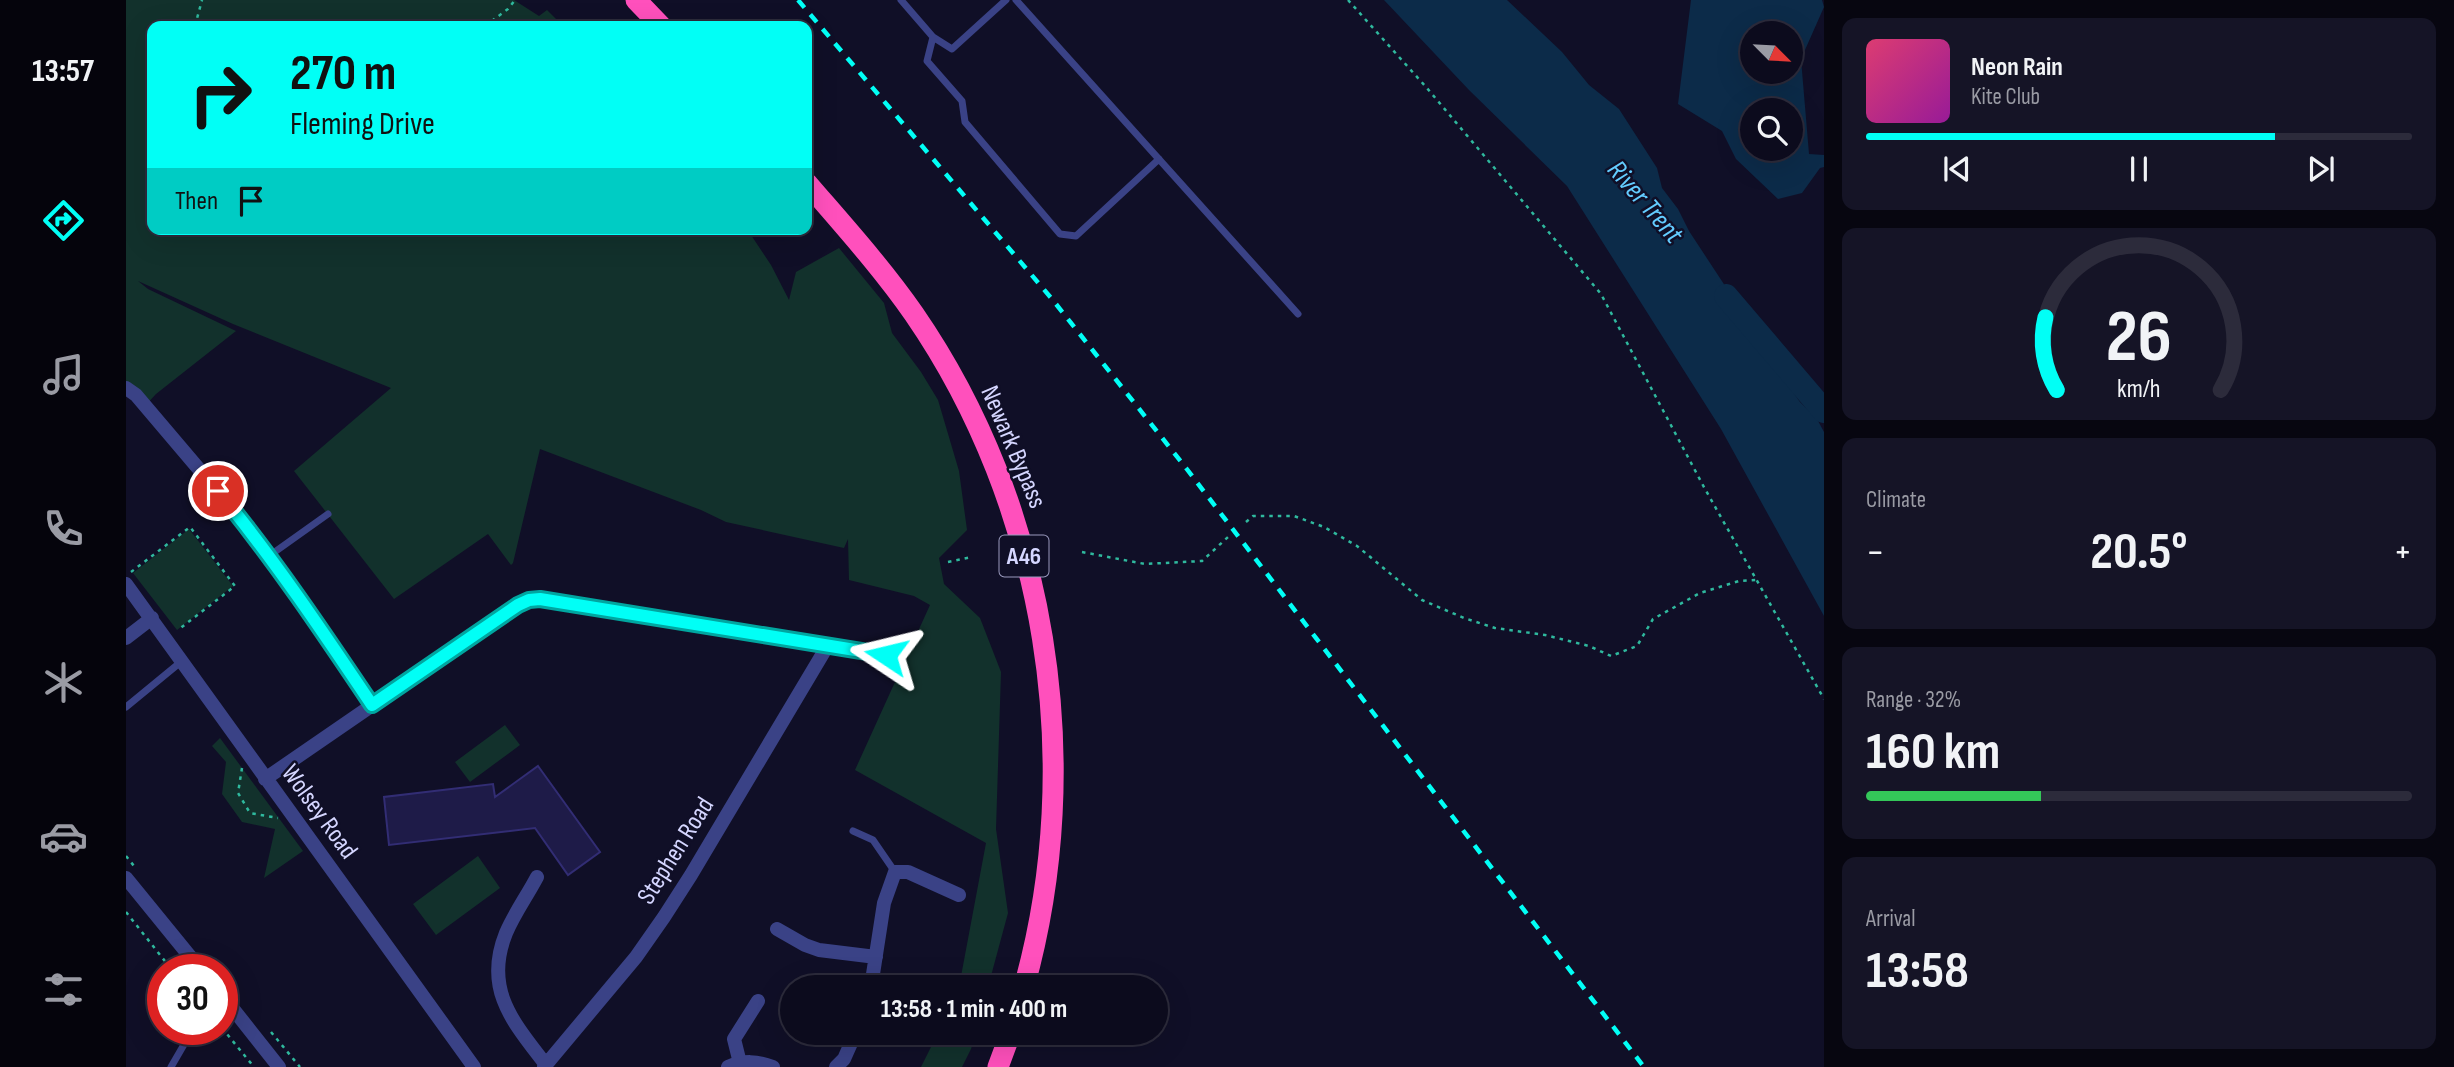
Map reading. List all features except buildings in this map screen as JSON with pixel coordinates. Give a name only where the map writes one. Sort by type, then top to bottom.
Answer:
[{"type":"highway","points":[[636,0],[656,21]]},
{"type":"highway","name":"Newark Bypass","points":[[812,189],[871,257],[914,315],[953,379],[983,441],[1021,542],[1036,603],[1047,669],[1053,749],[1049,861],[1041,914],[1027,975]]},
{"type":"highway","points":[[998,1067],[1006,1045]]},
{"type":"street","points":[[126,388],[136,395],[254,534],[372,705]]},
{"type":"street","name":"Wolsey Road","points":[[126,584],[474,1067]]},
{"type":"street","points":[[265,779],[529,600],[553,600],[886,655]]},
{"type":"street","points":[[126,638],[152,618]]},
{"type":"street","name":"Stephen Road","points":[[545,1066],[636,957],[664,917],[828,645]]},
{"type":"street","points":[[873,975],[884,903],[895,872],[915,875],[959,895]]},
{"type":"street","points":[[537,877],[505,935],[499,969],[501,993],[508,1014],[545,1066]]},
{"type":"street","points":[[126,878],[188,954]]},
{"type":"street","points":[[777,929],[819,950],[876,957]]},
{"type":"street","points":[[758,1001],[734,1039],[734,1065],[755,1062],[773,1067]]},
{"type":"street","points":[[238,1015],[279,1067]]},
{"type":"street","points":[[836,1067],[844,1059],[850,1045]]},
{"type":"lane","points":[[901,0],[933,37],[952,49],[1006,0]]},
{"type":"lane","points":[[1016,0],[1298,314]]},
{"type":"lane","points":[[933,37],[928,61],[962,101],[965,122],[1060,234],[1076,236],[1158,159]]},
{"type":"lane","points":[[269,556],[328,514]]},
{"type":"lane","points":[[126,708],[182,661]]},
{"type":"lane","points":[[853,831],[873,841],[895,872]]},
{"type":"lane","points":[[171,1067],[184,1045]]},
{"type":"path","points":[[196,21],[202,0]]},
{"type":"path","points":[[492,21],[515,0]]},
{"type":"path","points":[[1348,0],[1426,87],[1601,293],[1704,489],[1824,699]]},
{"type":"path","points":[[1246,522],[1253,516],[1294,516],[1324,527],[1357,545],[1422,600],[1495,628],[1545,635],[1589,646],[1611,656],[1637,646],[1653,619],[1700,593],[1756,580]]},
{"type":"path","points":[[126,576],[190,527],[235,586],[167,638]]},
{"type":"path","points":[[1082,552],[1145,564],[1202,561],[1228,537]]},
{"type":"path","points":[[948,562],[972,556]]},
{"type":"path","points":[[245,751],[238,793],[250,813],[296,821]]},
{"type":"path","points":[[126,912],[159,954]]},
{"type":"path","points":[[236,1045],[254,1067]]},
{"type":"green space","points":[[126,0],[514,0],[539,16],[547,10],[558,21],[147,21],[147,235],[751,235],[771,265],[789,300],[796,272],[839,248],[884,303],[892,333],[938,400],[959,471],[967,530],[939,558],[944,584],[980,618],[1001,672],[996,829],[1008,913],[991,975],[961,975],[986,843],[855,770],[930,605],[914,596],[849,580],[848,539],[844,548],[726,522],[540,449],[513,563],[511,565],[488,534],[394,599],[294,471],[391,388],[233,324],[138,281],[148,289],[236,331],[156,394],[145,406],[126,388]]},
{"type":"green space","points":[[189,529],[233,586],[177,630],[133,573]]},
{"type":"green space","points":[[505,725],[520,745],[470,782],[455,762]]},
{"type":"green space","points":[[220,738],[303,851],[264,878],[275,829],[242,822],[222,794],[226,762],[212,746]]},
{"type":"green space","points":[[478,856],[500,888],[436,935],[413,904]]},
{"type":"green space","points":[[932,1045],[972,1045],[962,1067],[921,1067]]},
{"type":"water","points":[[1384,0],[1507,0],[1562,52],[1589,85],[1619,109],[1657,168],[1662,188],[1678,209],[1764,351],[1800,402],[1817,419],[1824,432],[1824,616],[1721,429],[1567,186],[1469,90]]},
{"type":"water","points":[[1691,0],[1822,0],[1824,7],[1803,54],[1803,21],[1740,21],[1740,84],[1803,83],[1809,154],[1824,155],[1824,167],[1820,168],[1802,193],[1778,199],[1736,159],[1722,131],[1678,104]]},
{"type":"waterway","name":"River Trent","points":[[1726,296],[1824,411]]},
{"type":"railway","points":[[798,0],[1052,299],[1186,468],[1644,1067]]},
{"type":"route","points":[[218,491],[254,534],[318,623],[372,705],[529,600],[581,605],[886,655]]}]
